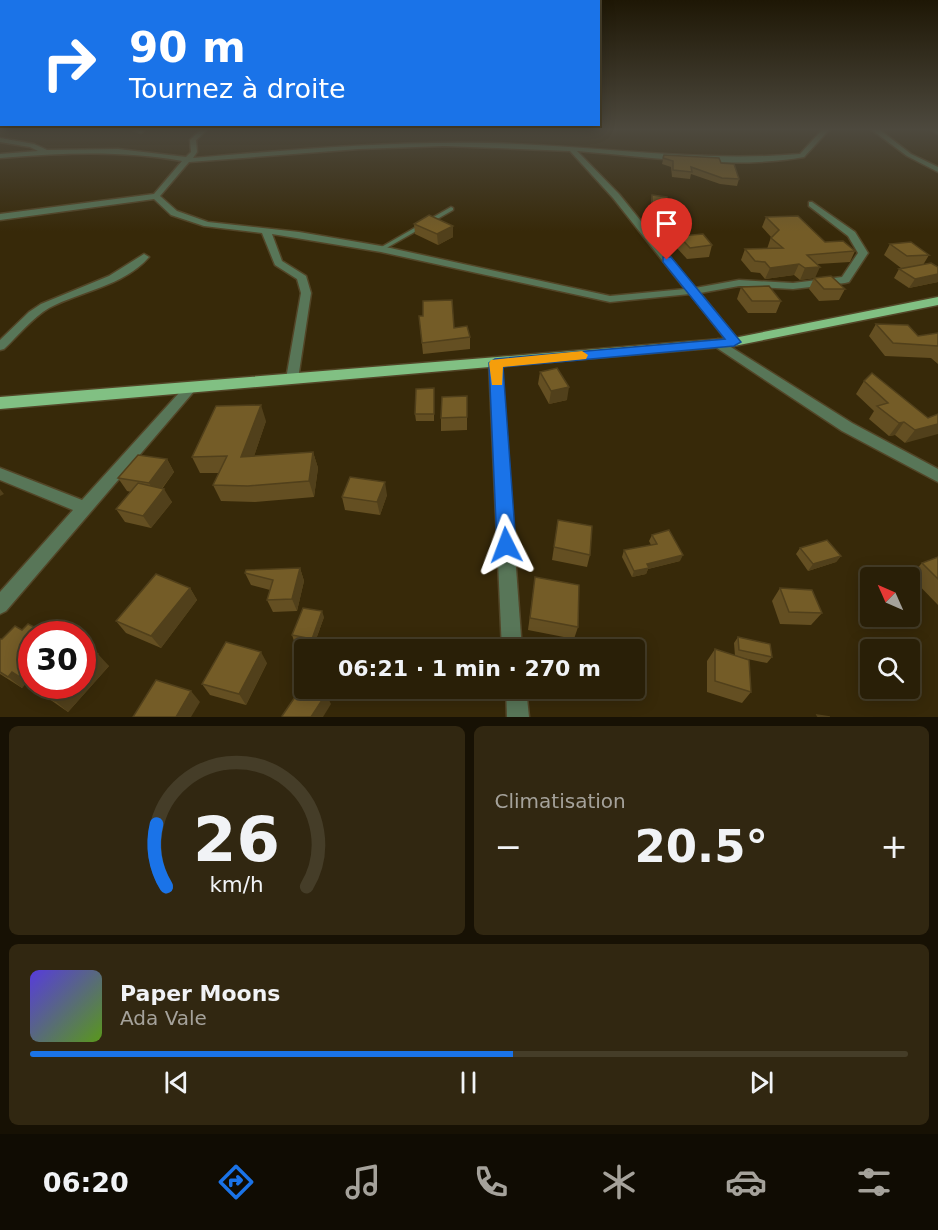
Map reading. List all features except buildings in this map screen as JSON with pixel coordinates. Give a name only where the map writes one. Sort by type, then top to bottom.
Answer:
[{"type":"main road","points":[[0,403],[734,342],[938,301]]},
{"type":"street","points":[[0,217],[156,196],[185,163]]},
{"type":"street","points":[[585,163],[615,196],[734,342]]},
{"type":"street","points":[[924,163],[938,171]]},
{"type":"street","points":[[156,196],[174,213],[207,224],[381,249],[610,298],[693,291],[739,283],[793,286],[845,280],[863,253],[852,234],[813,204]]},
{"type":"street","points":[[266,231],[278,262],[302,278],[306,293],[292,379]]},
{"type":"street","points":[[0,346],[25,320],[46,306],[130,268],[144,257]]},
{"type":"street","points":[[718,343],[847,427],[938,476]]},
{"type":"street","points":[[495,363],[511,639]]},
{"type":"street","points":[[0,605],[192,386]]},
{"type":"street","points":[[0,474],[85,508]]},
{"type":"street","points":[[517,699],[518,717]]},
{"type":"lane","points":[[381,249],[451,209]]},
{"type":"slow traffic","points":[[497,382],[495,363],[582,355]]},
{"type":"route","points":[[506,545],[495,363],[734,342],[667,260]]}]
